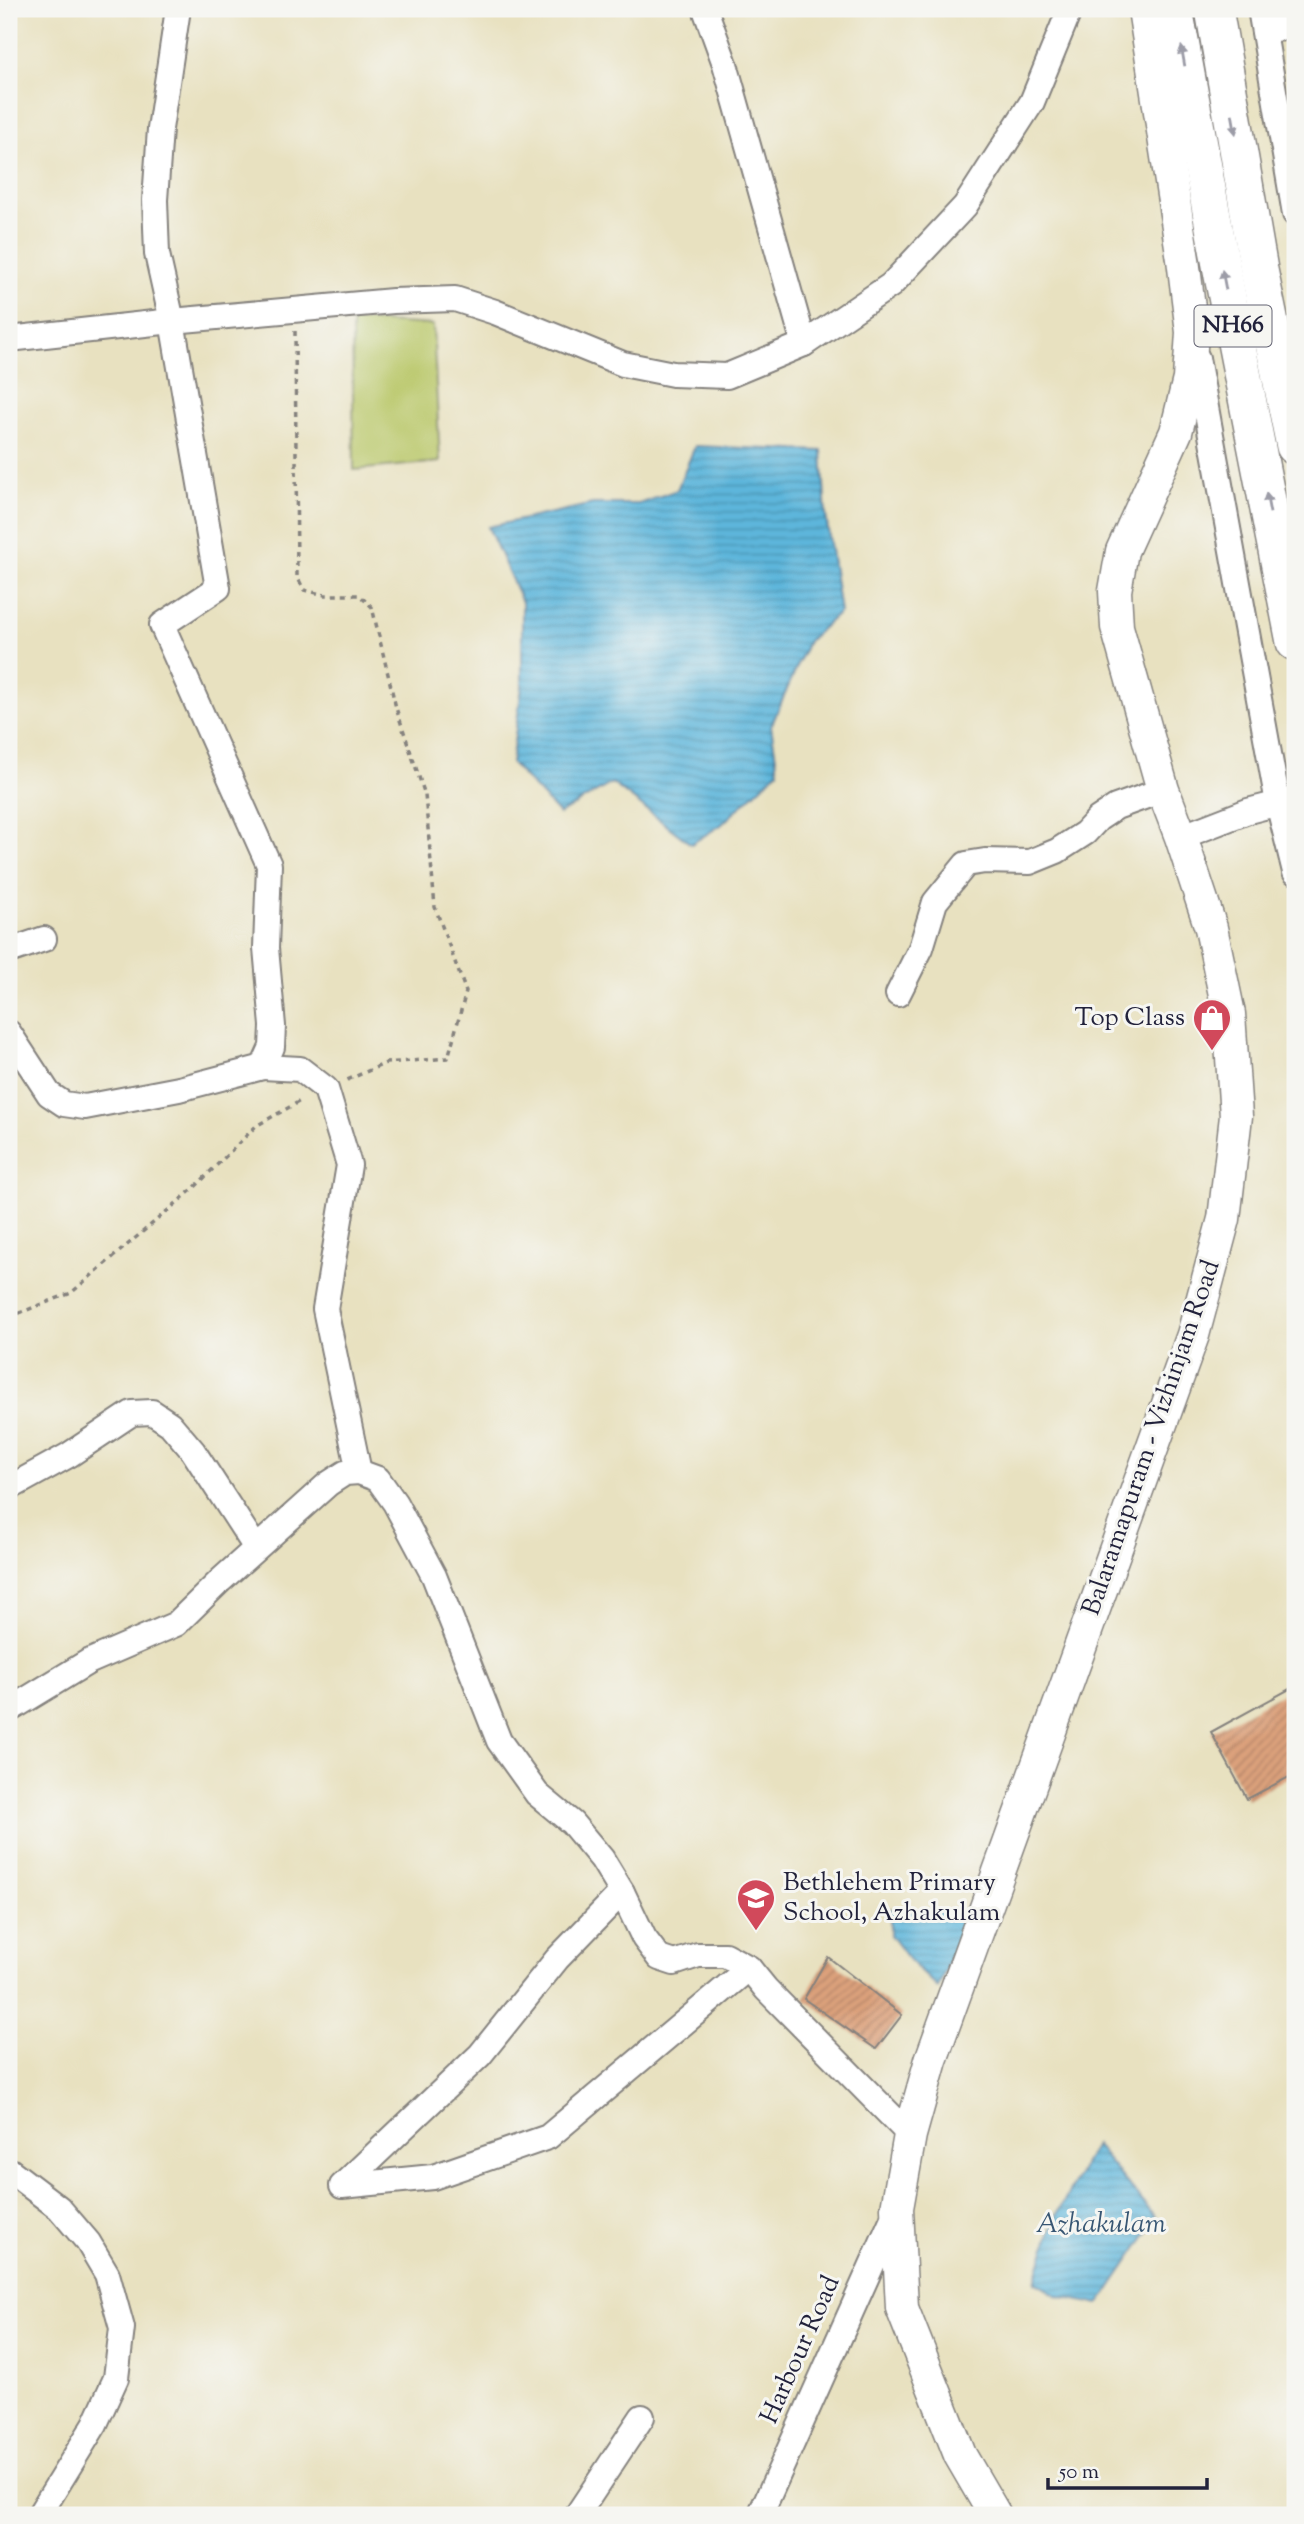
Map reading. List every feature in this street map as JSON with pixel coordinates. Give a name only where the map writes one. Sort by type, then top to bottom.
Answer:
[{"type":"highway","name":"NH66","points":[[1174,9],[1295,642]]},
{"type":"highway","name":"NH66","points":[[1214,9],[1259,270],[1295,446]]},
{"type":"main road","name":"Balaramapuram - Vizhinjam Road","points":[[995,2515],[960,2455],[902,2308],[897,2208],[910,2135],[931,2060],[1193,1335],[1224,1219],[1236,1116],[1229,1013],[1211,928],[1163,790],[1117,627],[1115,591],[1122,551],[1176,432],[1189,379],[1192,332],[1144,9]]},
{"type":"street","points":[[178,9],[160,130],[155,200],[157,254],[172,321],[218,588],[162,625],[269,865],[266,948],[273,1026],[272,1047],[263,1067]]},
{"type":"street","points":[[705,9],[725,64],[804,344]]},
{"type":"street","points":[[9,339],[393,301],[455,299],[624,364],[673,374],[727,376],[804,344],[891,285],[965,206],[1032,102],[1070,9]]},
{"type":"street","points":[[1295,27],[1262,20],[1295,214]]},
{"type":"street","points":[[1192,332],[1287,801],[1295,872]]},
{"type":"street","points":[[898,994],[921,948],[935,902],[949,882],[967,864],[985,861],[1030,862],[1057,852],[1116,807],[1163,790]]},
{"type":"street","points":[[1181,837],[1248,811],[1287,801]]},
{"type":"street","points":[[9,951],[44,939]]},
{"type":"street","points":[[9,1033],[49,1094],[64,1104],[85,1107],[179,1089],[263,1067],[300,1069],[326,1088],[349,1165],[325,1309],[359,1472]]},
{"type":"street","points":[[9,1488],[69,1455],[132,1413],[152,1412],[170,1424],[193,1451],[256,1548]]},
{"type":"street","points":[[9,1710],[88,1662],[176,1624],[328,1484],[345,1474],[359,1472],[378,1479],[395,1503],[434,1576],[499,1741],[537,1794],[572,1823],[602,1859],[622,1892],[644,1938],[659,1958],[674,1963],[698,1955],[725,1955],[749,1968],[765,1989],[910,2135]]},
{"type":"street","points":[[622,1892],[557,1959],[480,2055],[342,2186],[433,2177],[548,2137],[749,1968]]},
{"type":"street","points":[[9,2170],[59,2208],[88,2242],[107,2274],[122,2328],[116,2378],[95,2424],[39,2515]]},
{"type":"street","name":"Harbour Road","points":[[760,2515],[897,2208]]},
{"type":"street","points":[[577,2515],[642,2417]]},
{"type":"path","points":[[9,1317],[71,1293],[194,1188],[256,1126],[326,1088],[386,1063],[448,1058],[466,992],[435,907],[425,795],[396,708],[372,607],[359,595],[326,595],[304,590],[297,576],[295,311]]},
{"type":"green space","points":[[352,320],[433,325],[440,462],[354,470]]},
{"type":"water","points":[[695,446],[822,451],[826,516],[840,612],[808,641],[771,726],[778,771],[721,825],[691,844],[612,783],[559,814],[511,763],[522,687],[522,602],[488,527],[593,504],[639,504],[677,490]]},
{"type":"water","points":[[890,1909],[950,1913],[965,1921],[938,1988],[909,1960],[890,1935]]},
{"type":"water","name":"Azhakulam","points":[[1095,2145],[1157,2219],[1099,2305],[1058,2296],[1035,2282],[1055,2218]]},
{"type":"building","points":[[1295,1686],[1295,1774],[1247,1799],[1211,1732]]},
{"type":"building","points":[[828,1957],[902,2015],[876,2049],[804,1999]]},
{"type":"place","name":"Top Class","points":[[1212,1052]]},
{"type":"place","name":"Bethlehem Primary School, Azhakulam","points":[[756,1932]]}]
